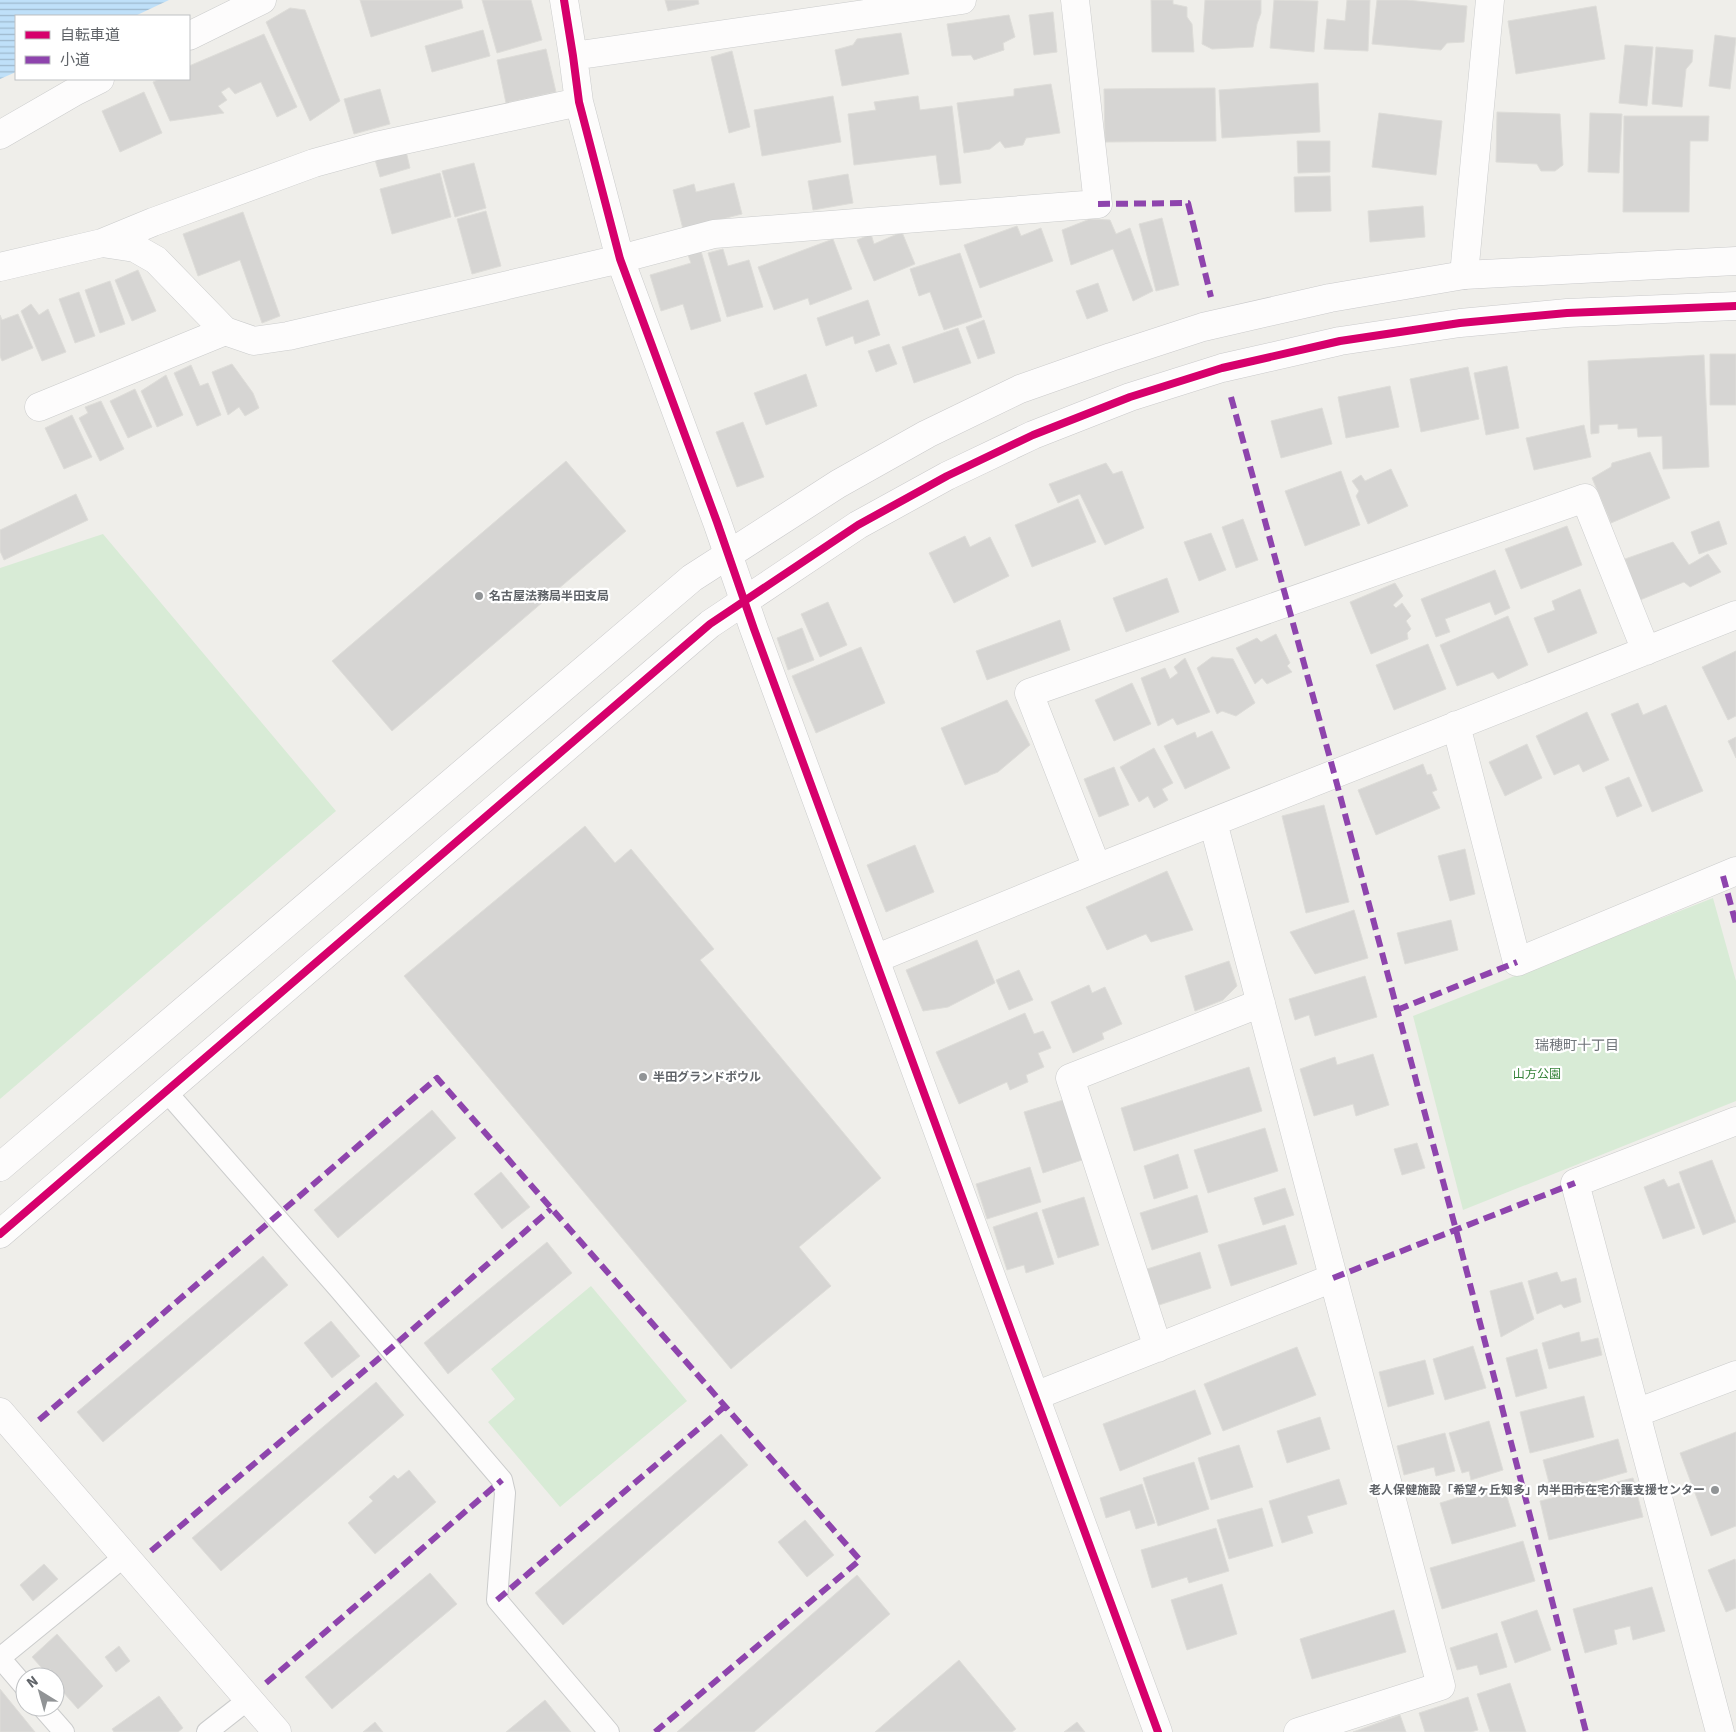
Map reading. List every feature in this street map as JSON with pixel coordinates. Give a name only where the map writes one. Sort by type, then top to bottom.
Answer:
[{"type":"street","points":[[190,36],[262,0]]},
{"type":"street","points":[[564,0],[574,56],[579,102],[620,259],[1158,1732]]},
{"type":"street","points":[[574,56],[962,0]]},
{"type":"street","points":[[102,243],[135,248],[156,260],[225,331],[254,341],[288,336],[620,259],[714,234],[1098,204],[1075,0]]},
{"type":"street","points":[[1464,275],[1490,0]]},
{"type":"street","points":[[0,135],[98,80]]},
{"type":"street","points":[[0,267],[102,243],[314,162],[376,146],[579,102]]},
{"type":"street","points":[[0,1167],[685,585],[728,554],[838,484],[927,434],[1020,390],[1202,327],[1330,298],[1464,275],[1736,262]]},
{"type":"street","points":[[0,1234],[710,624],[743,600],[858,525],[947,476],[1033,435],[1130,397],[1222,368],[1340,341],[1460,323],[1567,313],[1736,306]]},
{"type":"street","points":[[40,407],[225,331]]},
{"type":"street","points":[[1097,868],[1029,693],[1585,498],[1646,652]]},
{"type":"street","points":[[875,959],[1097,868],[1736,616]]},
{"type":"street","points":[[1456,725],[1517,962],[1736,871]]},
{"type":"street","points":[[1214,822],[1441,1686],[1298,1732]]},
{"type":"street","points":[[1158,1348],[1070,1078],[1261,1003]]},
{"type":"street","points":[[1720,1732],[1575,1183],[1736,1120]]},
{"type":"street","points":[[1035,1396],[1333,1278]]},
{"type":"street","points":[[1636,1413],[1736,1375]]},
{"type":"street","points":[[0,1412],[277,1732]]},
{"type":"lane","points":[[166,1090],[502,1480],[505,1493],[497,1600],[609,1732]]},
{"type":"lane","points":[[15,1675],[0,1658],[125,1556]]},
{"type":"lane","points":[[207,1732],[249,1699]]},
{"type":"lane","points":[[51,1717],[64,1732]]},
{"type":"green space","points":[[103,534],[336,811],[0,1099],[0,568]]},
{"type":"green space","name":"山方公園","points":[[1713,898],[1736,981],[1736,1101],[1463,1210],[1413,1016]]},
{"type":"green space","points":[[591,1286],[687,1401],[560,1507],[488,1422],[515,1399],[491,1369]]},
{"type":"water","points":[[0,0],[169,0],[137,15],[15,15],[15,72],[0,79]]},
{"type":"building","points":[[360,0],[461,0],[463,8],[371,37]]},
{"type":"building","points":[[482,0],[531,0],[542,40],[497,53]]},
{"type":"building","points":[[665,0],[698,0],[699,4],[668,11]]},
{"type":"building","points":[[1151,0],[1173,0],[1173,4],[1187,7],[1187,17],[1192,24],[1194,52],[1152,52]]},
{"type":"building","points":[[1205,0],[1261,0],[1261,13],[1253,47],[1212,49],[1202,44]]},
{"type":"building","points":[[1274,0],[1318,1],[1314,52],[1270,48]]},
{"type":"building","points":[[1347,0],[1370,0],[1368,51],[1324,49],[1327,19],[1345,21]]},
{"type":"building","points":[[1377,0],[1407,0],[1467,6],[1464,42],[1447,43],[1441,50],[1372,44]]},
{"type":"building","points":[[1596,6],[1605,59],[1516,74],[1508,21]]},
{"type":"building","points":[[290,8],[305,10],[340,101],[310,121],[266,22]]},
{"type":"building","points":[[1053,12],[1057,52],[1034,55],[1029,15]]},
{"type":"building","points":[[1009,15],[1015,37],[1003,43],[1004,50],[974,60],[971,55],[952,56],[947,24]]},
{"type":"building","points":[[483,30],[490,56],[432,72],[425,46]]},
{"type":"building","points":[[901,33],[909,74],[842,86],[835,50],[853,45],[857,39]]},
{"type":"building","points":[[264,34],[297,107],[277,117],[261,82],[235,94],[229,87],[221,92],[227,100],[218,106],[224,113],[170,121],[153,82],[158,80],[190,80],[190,66]]},
{"type":"building","points":[[1715,35],[1736,38],[1730,89],[1709,86]]},
{"type":"building","points":[[1625,45],[1653,47],[1647,106],[1619,103]]},
{"type":"building","points":[[1656,47],[1693,50],[1692,62],[1686,69],[1682,107],[1652,104]]},
{"type":"building","points":[[546,49],[556,92],[506,103],[497,60]]},
{"type":"building","points":[[732,51],[750,127],[729,133],[711,57]]},
{"type":"building","points":[[1318,83],[1320,132],[1222,138],[1219,90]]},
{"type":"building","points":[[1051,84],[1060,133],[1026,138],[1023,145],[1005,148],[1000,141],[990,149],[964,153],[957,103],[1014,96],[1014,89]]},
{"type":"building","points":[[1215,88],[1216,141],[1105,142],[1104,89]]},
{"type":"building","points":[[380,89],[390,124],[354,134],[344,99]]},
{"type":"building","points":[[144,92],[162,133],[120,152],[102,111]]},
{"type":"building","points":[[833,96],[841,142],[762,156],[754,110]]},
{"type":"building","points":[[918,96],[920,110],[952,106],[961,183],[940,185],[936,155],[854,165],[848,114],[876,110],[874,102]]},
{"type":"building","points":[[1497,112],[1560,114],[1563,165],[1555,171],[1541,171],[1537,164],[1496,162]]},
{"type":"building","points":[[1379,113],[1442,121],[1436,175],[1372,167]]},
{"type":"building","points":[[1590,113],[1622,114],[1619,173],[1588,172]]},
{"type":"building","points":[[1624,116],[1709,116],[1708,141],[1690,141],[1689,212],[1623,212]]},
{"type":"building","points":[[1297,141],[1330,141],[1330,172],[1298,173]]},
{"type":"building","points":[[406,151],[410,168],[380,177],[375,160]]},
{"type":"building","points":[[474,163],[486,208],[455,217],[442,171]]},
{"type":"building","points":[[440,173],[451,217],[392,234],[380,189]]},
{"type":"building","points":[[848,174],[853,203],[813,210],[808,181]]},
{"type":"building","points":[[1330,176],[1331,211],[1295,212],[1294,177]]},
{"type":"building","points":[[734,183],[742,214],[683,229],[673,190],[694,184],[696,192]]},
{"type":"building","points":[[1423,206],[1425,237],[1370,242],[1368,211]]},
{"type":"building","points":[[486,211],[501,266],[472,274],[457,219]]},
{"type":"building","points":[[243,212],[280,316],[262,323],[240,260],[198,276],[183,234]]},
{"type":"building","points":[[1162,218],[1179,285],[1156,291],[1139,224]]},
{"type":"building","points":[[1090,219],[1110,220],[1116,234],[1130,228],[1153,291],[1133,301],[1113,249],[1071,265],[1062,230]]},
{"type":"building","points":[[1017,226],[1021,236],[1041,228],[1053,261],[980,288],[964,245]]},
{"type":"building","points":[[902,232],[915,264],[874,281],[857,240],[871,234],[874,244]]},
{"type":"building","points":[[833,239],[852,289],[810,305],[808,298],[774,310],[758,267]]},
{"type":"building","points":[[723,249],[728,266],[749,260],[763,307],[727,317],[708,253]]},
{"type":"building","points":[[701,251],[721,321],[691,330],[683,304],[661,311],[650,275],[691,263],[688,255]]},
{"type":"building","points":[[960,253],[982,317],[944,330],[930,292],[919,296],[910,269]]},
{"type":"building","points":[[138,270],[156,311],[132,321],[115,280]]},
{"type":"building","points":[[110,281],[125,324],[100,333],[85,290]]},
{"type":"building","points":[[1098,283],[1108,311],[1087,319],[1076,291]]},
{"type":"building","points":[[79,292],[95,336],[75,343],[59,299]]},
{"type":"building","points":[[868,300],[880,335],[855,344],[853,336],[826,346],[817,318]]},
{"type":"building","points":[[31,304],[39,315],[48,309],[66,352],[42,361],[21,311]]},
{"type":"building","points":[[18,314],[33,348],[2,361],[0,356],[0,315],[2,320]]},
{"type":"building","points":[[984,320],[995,353],[978,359],[966,327]]},
{"type":"building","points":[[958,328],[971,363],[914,383],[902,347]]},
{"type":"building","points":[[889,344],[897,364],[876,372],[868,351]]},
{"type":"building","points":[[1710,354],[1736,354],[1736,405],[1710,405]]},
{"type":"building","points":[[1704,355],[1709,467],[1663,469],[1662,436],[1638,437],[1637,428],[1618,429],[1618,424],[1599,425],[1599,433],[1591,434],[1588,361]]},
{"type":"building","points":[[232,364],[253,393],[259,408],[245,416],[239,407],[228,415],[212,372]]},
{"type":"building","points":[[191,365],[200,386],[208,383],[221,415],[197,426],[174,373]]},
{"type":"building","points":[[1507,366],[1519,428],[1486,435],[1474,373]]},
{"type":"building","points":[[1468,367],[1479,419],[1421,432],[1410,379]]},
{"type":"building","points":[[806,374],[817,406],[766,425],[754,393]]},
{"type":"building","points":[[166,375],[183,415],[157,427],[141,391]]},
{"type":"building","points":[[1390,386],[1399,427],[1346,438],[1338,397]]},
{"type":"building","points":[[135,389],[152,427],[128,438],[110,401]]},
{"type":"building","points":[[101,401],[124,449],[100,461],[79,418],[88,413],[85,407]]},
{"type":"building","points":[[1322,408],[1332,444],[1281,458],[1271,421]]},
{"type":"building","points":[[72,415],[92,457],[64,469],[45,428]]},
{"type":"building","points":[[743,422],[764,477],[737,487],[716,432]]},
{"type":"building","points":[[1584,425],[1591,457],[1534,470],[1526,438]]},
{"type":"building","points":[[1650,452],[1670,498],[1611,523],[1592,478],[1611,467],[1612,463]]},
{"type":"building","name":"名古屋法務局半田支局","points":[[566,461],[626,531],[392,731],[332,661]]},
{"type":"building","points":[[1106,463],[1113,474],[1122,471],[1144,528],[1105,545],[1080,494],[1058,503],[1049,484]]},
{"type":"building","points":[[1391,469],[1408,506],[1368,524],[1356,496],[1359,491],[1352,481],[1361,475],[1365,481]]},
{"type":"building","points":[[1341,471],[1360,525],[1305,546],[1285,491]]},
{"type":"building","points":[[76,494],[88,520],[4,560],[0,551],[0,530]]},
{"type":"building","points":[[1078,499],[1096,542],[1032,567],[1015,525]]},
{"type":"building","points":[[1243,519],[1258,560],[1236,568],[1222,527]]},
{"type":"building","points":[[1719,521],[1727,544],[1699,554],[1691,532]]},
{"type":"building","points":[[1567,526],[1582,565],[1521,589],[1505,549]]},
{"type":"building","points":[[1211,533],[1226,570],[1199,581],[1184,542]]},
{"type":"building","points":[[965,536],[970,547],[990,537],[1009,576],[954,603],[929,553]]},
{"type":"building","points":[[1673,542],[1689,565],[1708,554],[1721,572],[1690,587],[1684,582],[1640,600],[1625,559]]},
{"type":"building","points":[[1495,570],[1510,608],[1495,615],[1490,602],[1445,619],[1450,632],[1436,637],[1421,599]]},
{"type":"building","points":[[1167,578],[1179,612],[1126,632],[1113,598]]},
{"type":"building","points":[[1395,583],[1403,596],[1393,605],[1396,608],[1402,603],[1411,616],[1406,621],[1411,629],[1407,633],[1408,639],[1371,654],[1350,602]]},
{"type":"building","points":[[1580,589],[1597,633],[1548,653],[1534,618],[1555,610],[1552,601]]},
{"type":"building","points":[[828,602],[847,645],[820,657],[801,614]]},
{"type":"building","points":[[1508,616],[1528,665],[1498,679],[1493,672],[1457,686],[1440,645]]},
{"type":"building","points":[[1060,620],[1070,650],[987,680],[976,651]]},
{"type":"building","points":[[802,628],[814,660],[788,670],[777,638]]},
{"type":"building","points":[[1276,634],[1290,663],[1287,666],[1292,672],[1267,684],[1262,678],[1255,684],[1236,648],[1257,638],[1261,642]]},
{"type":"building","points":[[1428,644],[1446,689],[1394,710],[1376,665]]},
{"type":"building","points":[[861,647],[885,703],[816,733],[792,676]]},
{"type":"building","points":[[1736,651],[1736,716],[1728,720],[1702,667]]},
{"type":"building","points":[[1212,657],[1233,659],[1255,703],[1236,716],[1222,711],[1217,714],[1197,668]]},
{"type":"building","points":[[1185,658],[1210,712],[1177,725],[1173,718],[1158,726],[1141,678],[1165,668],[1170,679],[1178,673],[1174,667]]},
{"type":"building","points":[[1132,683],[1151,724],[1114,741],[1095,700]]},
{"type":"building","points":[[1007,700],[1030,745],[998,772],[965,785],[941,728]]},
{"type":"building","points":[[1638,703],[1643,715],[1666,705],[1703,791],[1652,812],[1611,714]]},
{"type":"building","points":[[1587,712],[1609,760],[1583,772],[1579,764],[1554,775],[1536,736]]},
{"type":"building","points":[[1212,731],[1230,768],[1185,789],[1164,746],[1195,732],[1197,738]]},
{"type":"building","points":[[1736,737],[1736,758],[1728,741]]},
{"type":"building","points":[[1527,744],[1542,778],[1505,796],[1489,762]]},
{"type":"building","points":[[1154,748],[1173,783],[1162,789],[1168,800],[1154,808],[1148,796],[1139,802],[1120,767]]},
{"type":"building","points":[[1423,764],[1427,775],[1431,774],[1437,790],[1432,792],[1440,808],[1376,835],[1358,790]]},
{"type":"building","points":[[1114,767],[1129,805],[1099,817],[1084,779]]},
{"type":"building","points":[[1629,777],[1642,806],[1617,817],[1605,787]]},
{"type":"building","points":[[1324,805],[1349,902],[1306,913],[1282,816]]},
{"type":"building","name":"半田グランドボウル","points":[[585,826],[615,863],[631,849],[714,949],[700,960],[881,1178],[799,1247],[831,1286],[731,1369],[404,976]]},
{"type":"building","points":[[915,845],[934,892],[886,912],[867,865]]},
{"type":"building","points":[[1465,849],[1475,894],[1450,901],[1438,856]]},
{"type":"building","points":[[1167,871],[1193,930],[1151,942],[1146,934],[1107,950],[1086,907]]},
{"type":"building","points":[[1354,910],[1368,958],[1315,974],[1290,932]]},
{"type":"building","points":[[1451,920],[1458,950],[1405,964],[1397,933]]},
{"type":"building","points":[[977,940],[995,983],[948,1007],[923,1011],[906,970]]},
{"type":"building","points":[[1229,961],[1237,986],[1223,1000],[1195,1011],[1185,976]]},
{"type":"building","points":[[1019,970],[1033,1000],[1009,1010],[996,980]]},
{"type":"building","points":[[1365,976],[1377,1017],[1315,1036],[1309,1015],[1295,1020],[1289,999]]},
{"type":"building","points":[[1089,985],[1092,993],[1105,987],[1122,1024],[1102,1033],[1104,1039],[1073,1053],[1051,1002]]},
{"type":"building","points":[[1025,1013],[1034,1034],[1043,1031],[1051,1048],[1038,1053],[1044,1067],[1026,1075],[1028,1082],[1010,1090],[1007,1082],[959,1104],[936,1052]]},
{"type":"building","points":[[1373,1054],[1389,1105],[1356,1116],[1353,1104],[1314,1116],[1300,1069],[1335,1057],[1337,1065]]},
{"type":"building","points":[[1249,1067],[1262,1111],[1134,1151],[1121,1108]]},
{"type":"building","points":[[1063,1100],[1082,1160],[1043,1173],[1024,1112]]},
{"type":"building","points":[[432,1110],[456,1138],[338,1238],[314,1210]]},
{"type":"building","points":[[1265,1128],[1278,1171],[1208,1193],[1194,1150]]},
{"type":"building","points":[[1417,1143],[1425,1168],[1402,1175],[1394,1149]]},
{"type":"building","points":[[1178,1154],[1188,1188],[1154,1199],[1144,1166]]},
{"type":"building","points":[[1712,1160],[1736,1222],[1703,1235],[1679,1172]]},
{"type":"building","points":[[1030,1167],[1041,1202],[987,1219],[976,1184]]},
{"type":"building","points":[[501,1172],[530,1207],[502,1229],[474,1194]]},
{"type":"building","points":[[1664,1179],[1668,1187],[1679,1183],[1695,1228],[1663,1239],[1644,1187]]},
{"type":"building","points":[[1285,1188],[1294,1215],[1263,1225],[1254,1198]]},
{"type":"building","points":[[1197,1195],[1208,1232],[1152,1250],[1140,1213]]},
{"type":"building","points":[[1084,1197],[1099,1245],[1058,1258],[1042,1210]]},
{"type":"building","points":[[1037,1212],[1054,1264],[1026,1273],[1024,1265],[1007,1270],[993,1227]]},
{"type":"building","points":[[1285,1225],[1297,1264],[1231,1286],[1218,1245]]},
{"type":"building","points":[[547,1242],[572,1273],[448,1374],[424,1343]]},
{"type":"building","points":[[1200,1252],[1211,1288],[1159,1305],[1147,1269]]},
{"type":"building","points":[[263,1256],[288,1285],[103,1442],[77,1412]]},
{"type":"building","points":[[1557,1272],[1561,1282],[1576,1278],[1581,1302],[1564,1308],[1561,1304],[1537,1314],[1528,1281]]},
{"type":"building","points":[[1522,1282],[1534,1319],[1501,1337],[1490,1291]]},
{"type":"building","points":[[331,1321],[360,1356],[332,1378],[304,1343]]},
{"type":"building","points":[[1579,1332],[1581,1342],[1598,1338],[1602,1355],[1549,1369],[1542,1343]]},
{"type":"building","points":[[1473,1346],[1486,1388],[1445,1400],[1433,1359]]},
{"type":"building","points":[[1297,1347],[1316,1395],[1223,1431],[1204,1384]]},
{"type":"building","points":[[1537,1349],[1547,1388],[1516,1397],[1506,1358]]},
{"type":"building","points":[[1425,1360],[1434,1394],[1388,1407],[1379,1372]]},
{"type":"building","points":[[376,1382],[404,1415],[221,1571],[192,1538]]},
{"type":"building","points":[[1195,1390],[1211,1434],[1120,1471],[1103,1424]]},
{"type":"building","points":[[1584,1396],[1594,1437],[1530,1453],[1520,1412]]},
{"type":"building","points":[[1320,1417],[1330,1449],[1287,1463],[1277,1431]]},
{"type":"building","points":[[1489,1421],[1503,1470],[1471,1480],[1469,1471],[1462,1473],[1449,1433]]},
{"type":"building","name":"老人保健施設「希望ヶ丘知多」内半田市在宅介護支援センター","points":[[1736,1432],[1736,1526],[1711,1536],[1680,1453]]},
{"type":"building","points":[[1445,1433],[1455,1471],[1436,1476],[1434,1467],[1404,1475],[1397,1446]]},
{"type":"building","points":[[721,1434],[748,1465],[563,1625],[535,1593]]},
{"type":"building","points":[[1618,1439],[1627,1472],[1552,1494],[1543,1460]]},
{"type":"building","points":[[1239,1445],[1253,1487],[1211,1500],[1198,1458]]},
{"type":"building","points":[[1194,1462],[1209,1509],[1158,1526],[1143,1478]]},
{"type":"building","points":[[409,1470],[436,1502],[375,1554],[348,1523],[373,1501],[369,1497],[394,1475],[398,1479]]},
{"type":"building","points":[[1633,1478],[1643,1517],[1549,1540],[1540,1501]]},
{"type":"building","points":[[1339,1479],[1347,1504],[1307,1516],[1313,1533],[1282,1543],[1269,1501]]},
{"type":"building","points":[[1142,1484],[1155,1523],[1136,1529],[1130,1510],[1106,1518],[1100,1498]]},
{"type":"building","points":[[1503,1484],[1516,1526],[1452,1544],[1440,1503]]},
{"type":"building","points":[[1262,1508],[1273,1546],[1229,1559],[1217,1520]]},
{"type":"building","points":[[805,1520],[834,1555],[807,1577],[778,1542]]},
{"type":"building","points":[[1216,1528],[1229,1571],[1189,1583],[1187,1577],[1152,1588],[1141,1550]]},
{"type":"building","points":[[1523,1541],[1535,1581],[1442,1609],[1430,1568]]},
{"type":"building","points":[[1735,1559],[1736,1608],[1726,1612],[1708,1570]]},
{"type":"building","points":[[44,1564],[58,1579],[33,1601],[20,1585]]},
{"type":"building","points":[[430,1573],[457,1604],[332,1709],[305,1677]]},
{"type":"building","points":[[857,1575],[890,1614],[754,1732],[677,1732]]},
{"type":"building","points":[[1222,1584],[1237,1634],[1187,1650],[1171,1600]]},
{"type":"building","points":[[1652,1587],[1665,1631],[1633,1640],[1630,1626],[1614,1630],[1617,1644],[1585,1653],[1573,1609]]},
{"type":"building","points":[[1394,1610],[1406,1652],[1312,1679],[1300,1639]]},
{"type":"building","points":[[1537,1610],[1551,1650],[1515,1663],[1501,1622]]},
{"type":"building","points":[[1497,1633],[1507,1667],[1480,1675],[1477,1665],[1457,1670],[1450,1648]]},
{"type":"building","points":[[57,1634],[103,1686],[78,1709],[65,1694],[65,1667],[41,1667],[32,1657]]},
{"type":"building","points":[[119,1646],[130,1661],[116,1672],[105,1657]]},
{"type":"building","points":[[959,1660],[1016,1729],[1012,1732],[875,1732]]},
{"type":"building","points":[[1510,1683],[1526,1732],[1490,1732],[1477,1694]]},
{"type":"building","points":[[0,1689],[15,1707],[15,1717],[23,1717],[35,1732],[0,1732]]},
{"type":"building","points":[[159,1696],[183,1728],[178,1732],[114,1732],[112,1729]]},
{"type":"building","points":[[1468,1697],[1478,1730],[1471,1732],[1425,1732],[1419,1713]]},
{"type":"building","points":[[545,1700],[571,1732],[506,1732]]},
{"type":"building","points":[[1400,1715],[1406,1732],[1353,1732]]},
{"type":"building","points":[[375,1722],[383,1732],[363,1732]]},
{"type":"building","points":[[1077,1722],[1085,1732],[1064,1732]]},
{"type":"marked path","points":[[1098,204],[1188,203],[1211,297]]},
{"type":"marked path","points":[[1231,397],[1456,1230],[1586,1732]]},
{"type":"marked path","points":[[1723,876],[1736,924]]},
{"type":"marked path","points":[[1397,1010],[1517,962]]},
{"type":"marked path","points":[[39,1420],[437,1078],[860,1560],[655,1732]]},
{"type":"marked path","points":[[1333,1278],[1575,1183]]},
{"type":"marked path","points":[[151,1551],[390,1349],[551,1209]]},
{"type":"marked path","points":[[497,1600],[724,1407]]},
{"type":"marked path","points":[[266,1683],[502,1480]]},
{"type":"cycle path","points":[[564,0],[579,102],[620,259],[1158,1732]]},
{"type":"cycle path","points":[[0,1234],[710,624],[858,525],[947,476],[1033,435],[1130,397],[1222,368],[1340,341],[1460,323],[1567,313],[1736,306]]},
{"type":"place","name":"名古屋法務局半田支局","points":[[479,596]]},
{"type":"place","name":"半田グランドボウル","points":[[643,1077]]},
{"type":"place","name":"老人保健施設「希望ヶ丘知多」内半田市在宅介護支援センター","points":[[1715,1490]]},
{"type":"district","name":"瑞穂町十丁目","points":[[1577,1045]]}]
